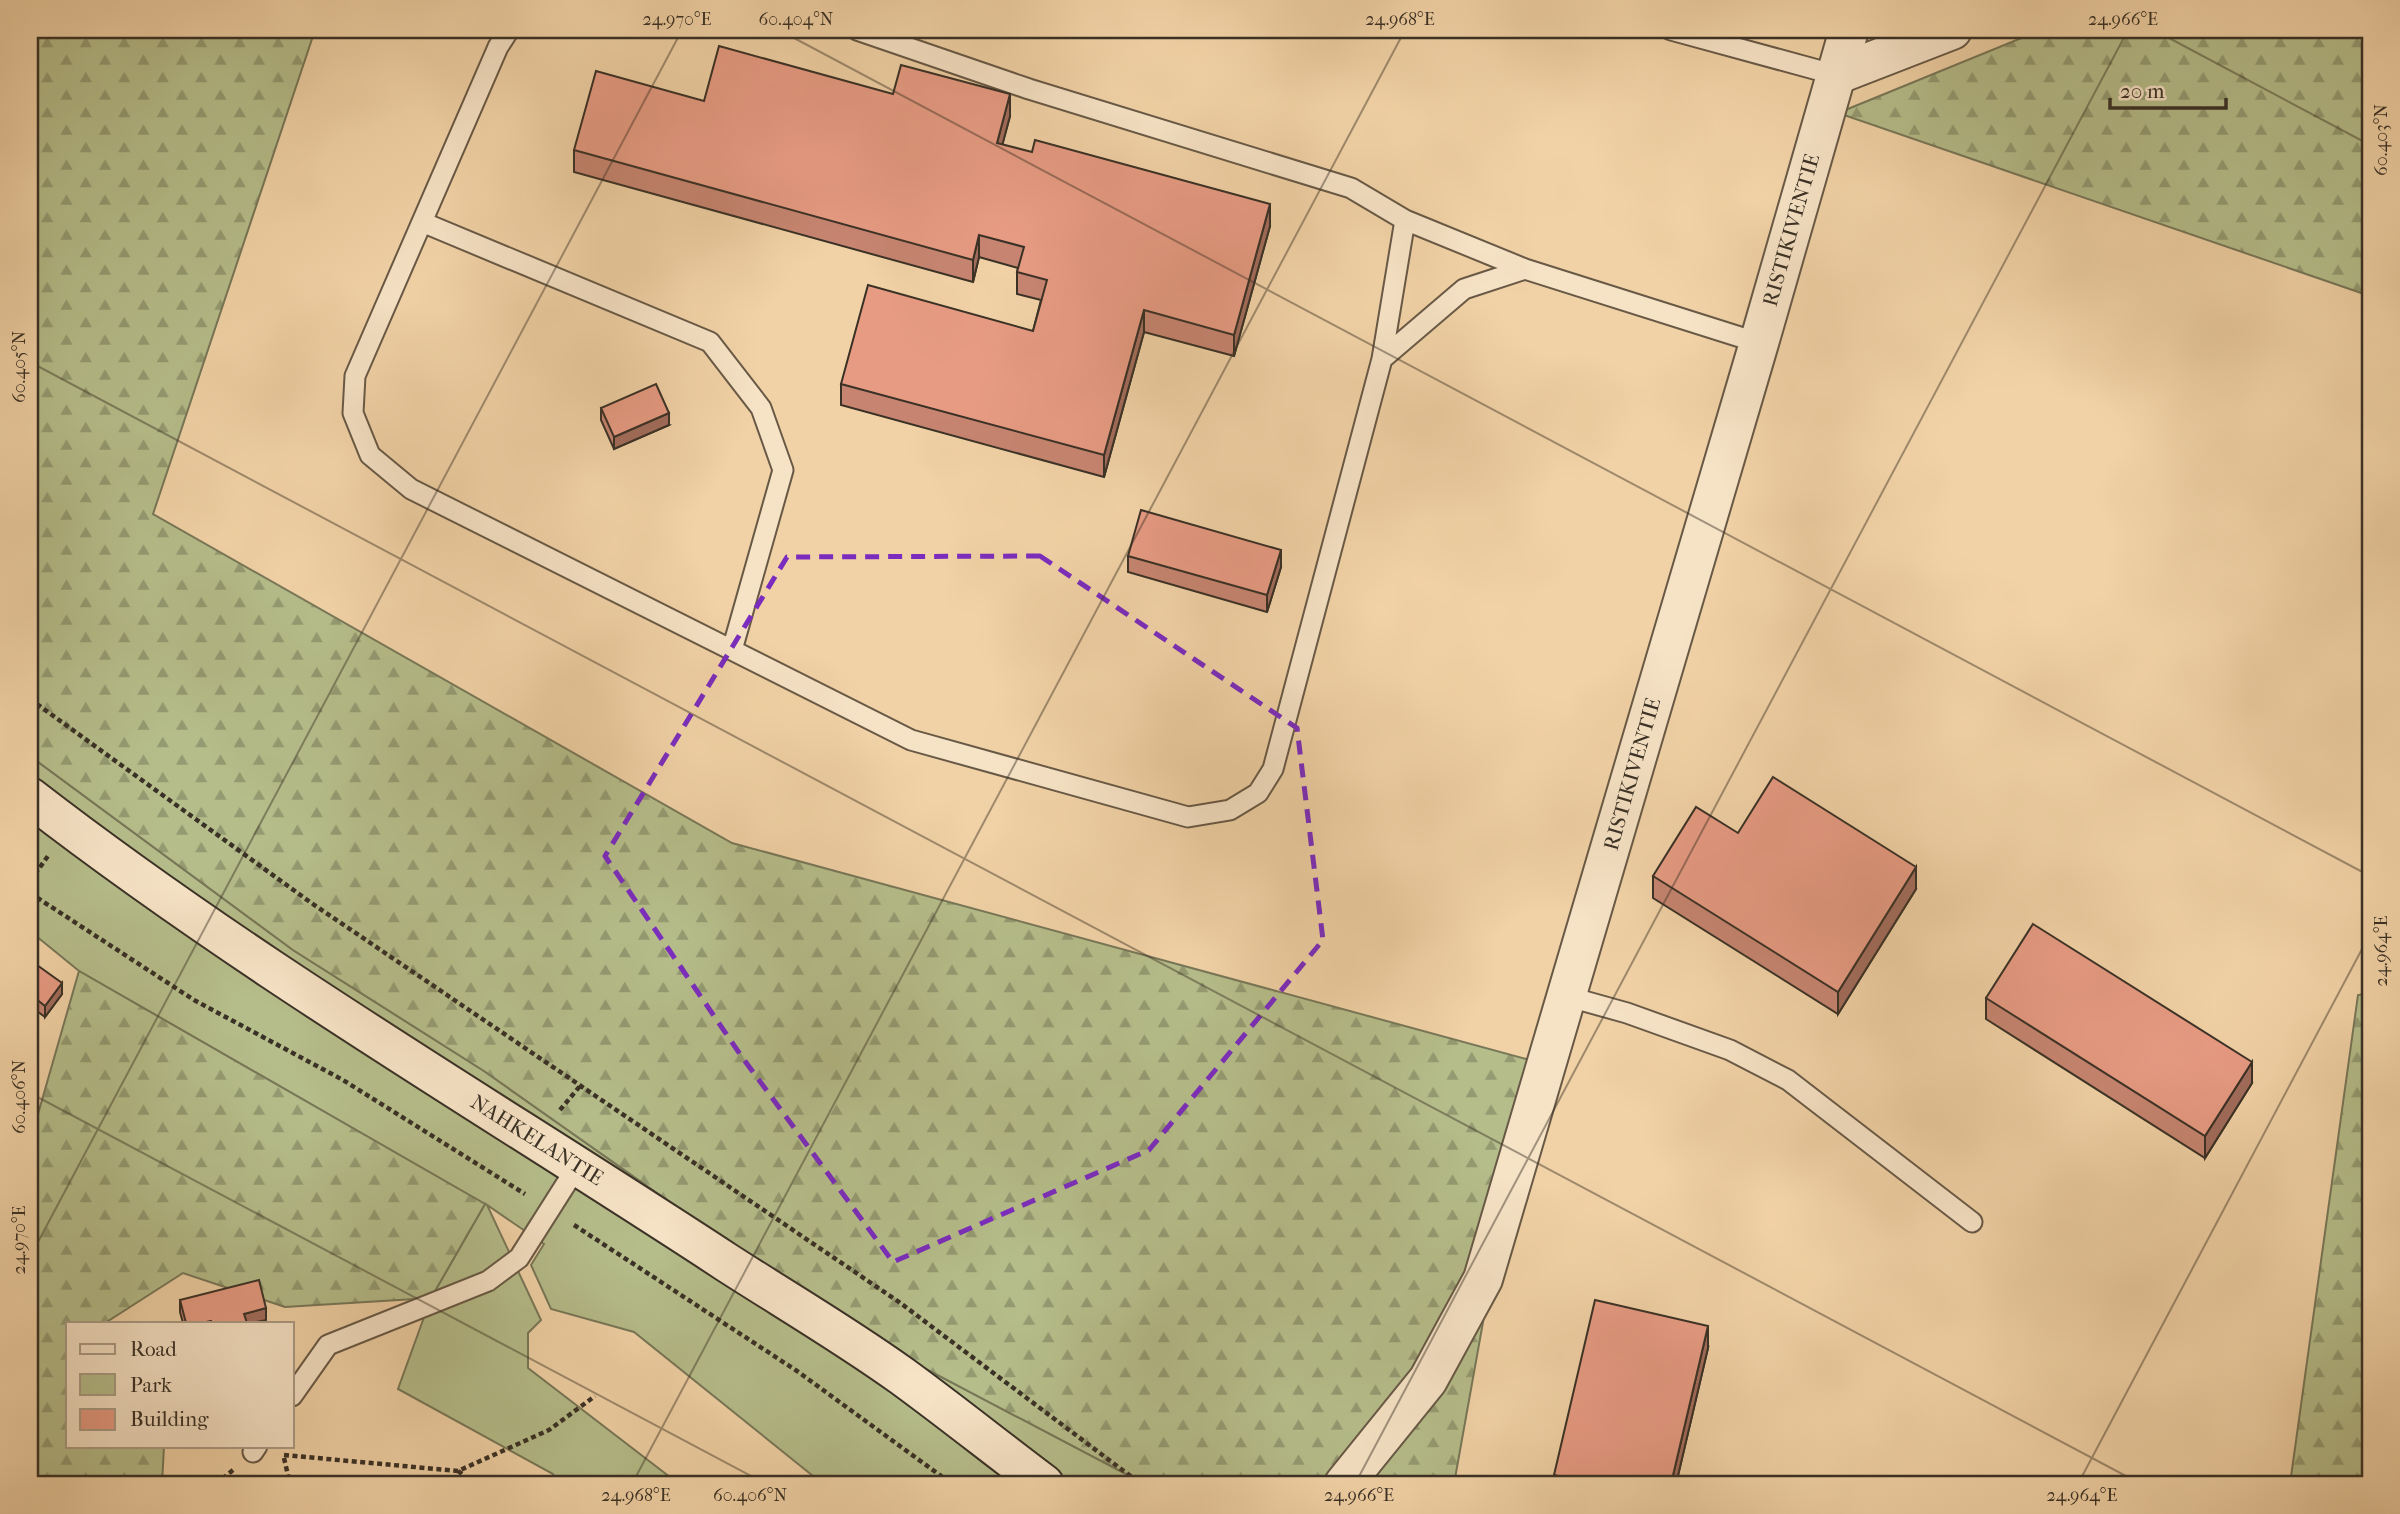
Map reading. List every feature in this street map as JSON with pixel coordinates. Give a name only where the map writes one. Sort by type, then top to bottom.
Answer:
[{"type":"street","name":"RISTIKIVENTIE","points":[[1344,1484],[1428,1380],[1483,1279],[1849,30]]},
{"type":"street","points":[[1836,75],[1952,30]]},
{"type":"street","name":"NAHKELANTIE","points":[[30,797],[93,845],[371,1034],[901,1375],[1044,1484]]},
{"type":"lane","points":[[509,30],[498,47],[355,376],[353,412],[370,455],[411,489],[911,740],[1188,817],[1230,810],[1258,793],[1273,769],[1382,359],[1405,220]]},
{"type":"lane","points":[[858,30],[1029,89],[1351,188],[1405,220],[1525,269],[1759,343]]},
{"type":"lane","points":[[1671,30],[1836,75]]},
{"type":"lane","points":[[422,222],[710,342],[761,408],[783,470],[732,650]]},
{"type":"lane","points":[[1382,359],[1464,289],[1525,269]]},
{"type":"lane","points":[[1566,996],[1627,1013],[1730,1049],[1788,1080],[1972,1222]]},
{"type":"lane","points":[[294,1393],[328,1345],[488,1281],[519,1258],[548,1208],[578,1165]]},
{"type":"path","points":[[30,699],[310,902],[899,1302],[1141,1484]]},
{"type":"path","points":[[30,893],[194,999],[343,1080],[548,1208],[797,1371],[952,1484]]},
{"type":"path","points":[[255,1449],[283,1455],[457,1471],[549,1430],[595,1396]]},
{"type":"path","points":[[281,1448],[290,1484]]},
{"type":"path","points":[[457,1471],[475,1484]]},
{"type":"highlighted area","points":[[1040,556],[1297,728],[1323,940],[1149,1150],[893,1262],[742,1057],[605,856],[787,557]]},
{"type":"green space","points":[[30,30],[315,30],[153,514],[732,843],[1530,1060],[1454,1484],[1145,1484],[850,1329],[484,1071],[293,950],[30,756]]},
{"type":"green space","points":[[2041,30],[2370,30],[2370,296],[1838,113]]},
{"type":"green space","points":[[30,756],[293,950],[484,1071],[850,1329],[1145,1484],[823,1484],[634,1332],[551,1309],[531,1265],[544,1244],[487,1205],[541,1320],[528,1333],[528,1368],[679,1484],[557,1484],[553,1474],[398,1389],[431,1298],[485,1204],[79,971],[30,931]]},
{"type":"green space","points":[[79,971],[485,1204],[431,1298],[285,1307],[183,1273],[107,1322],[66,1322],[66,1448],[164,1448],[162,1484],[30,1484],[30,1142]]},
{"type":"green space","points":[[2370,993],[2370,1484],[2290,1484],[2358,995]]},
{"type":"building","points":[[719,46],[893,94],[901,65],[1010,94],[997,143],[1032,152],[1035,140],[1270,204],[1234,335],[1144,310],[1104,455],[841,384],[868,285],[1033,331],[1047,280],[1017,272],[1024,247],[979,235],[973,260],[574,150],[596,71],[704,101]]},
{"type":"building","points":[[656,384],[669,413],[614,437],[601,408]]},
{"type":"building","points":[[1141,510],[1281,550],[1267,595],[1128,556]]},
{"type":"building","points":[[1773,777],[1916,867],[1838,992],[1653,876],[1696,807],[1738,833]]},
{"type":"building","points":[[2033,924],[2252,1062],[2205,1136],[1986,998]]},
{"type":"building","points":[[30,960],[62,983],[45,1006],[30,994]]},
{"type":"building","points":[[259,1280],[266,1308],[244,1314],[247,1322],[186,1322],[180,1300]]},
{"type":"building","points":[[1595,1300],[1708,1326],[1671,1484],[1593,1484],[1554,1475]]}]
